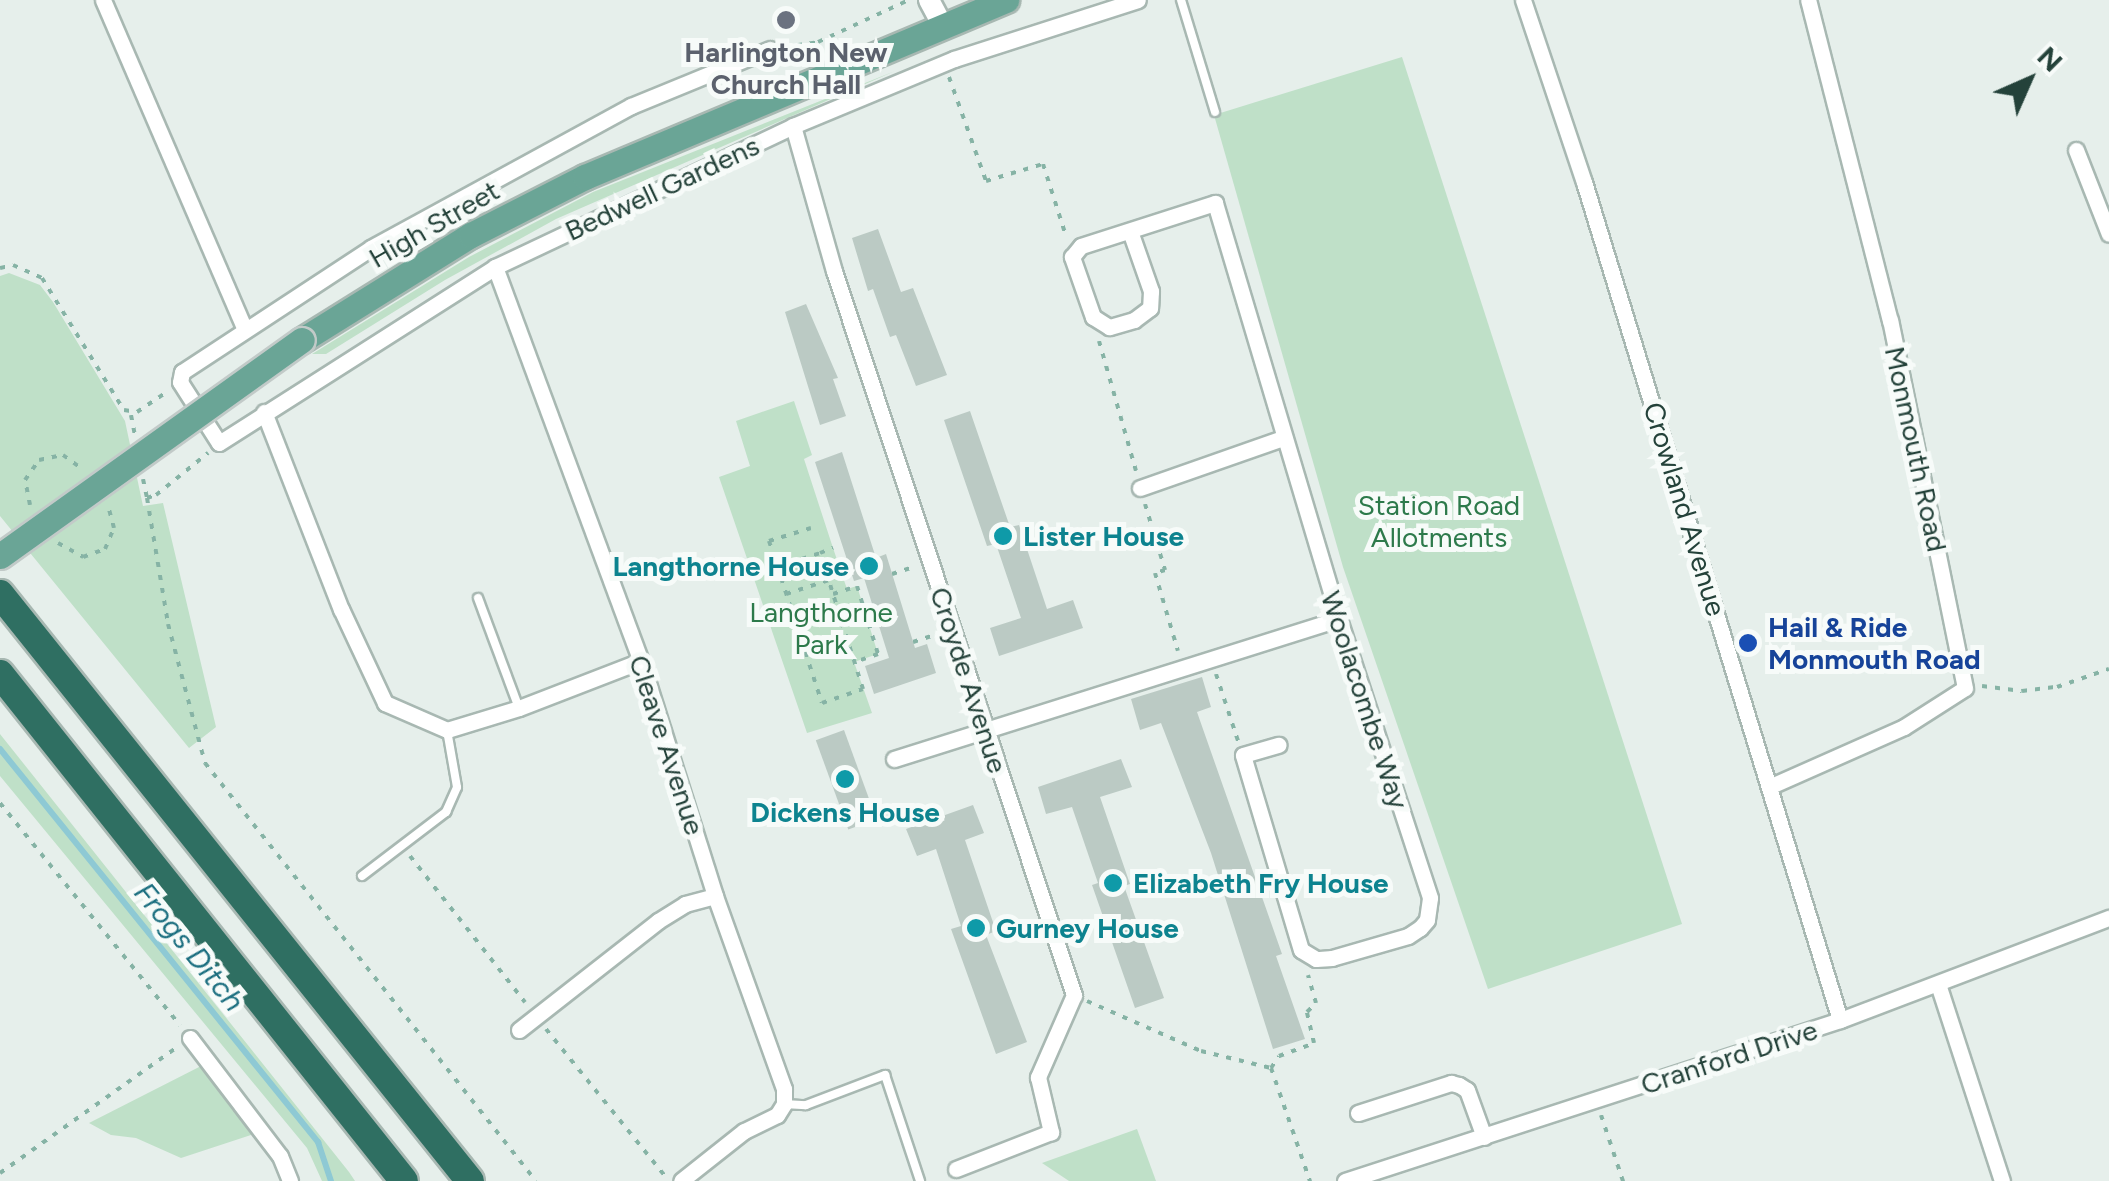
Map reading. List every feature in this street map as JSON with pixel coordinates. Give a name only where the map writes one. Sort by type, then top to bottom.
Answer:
[{"type":"highway","points":[[0,594],[470,1181]]},
{"type":"highway","points":[[0,674],[404,1181]]},
{"type":"main road","name":"High Street","points":[[0,556],[302,340],[401,276],[535,202],[641,151],[1006,0]]},
{"type":"street","points":[[102,0],[244,329]]},
{"type":"street","points":[[929,0],[942,24]]},
{"type":"street","name":"Bedwell Gardens","points":[[181,377],[219,444],[495,267],[793,126],[944,63],[1138,0]]},
{"type":"street","name":"Crowland Avenue","points":[[1524,0],[1771,786],[1840,1020]]},
{"type":"street","name":"Monmouth Road","points":[[1808,0],[1890,321],[1964,684]]},
{"type":"street","points":[[181,377],[244,329],[372,248],[631,106],[770,49]]},
{"type":"street","name":"Croyde Avenue","points":[[793,126],[834,271],[1074,995]]},
{"type":"street","points":[[2076,150],[2108,229]]},
{"type":"street","name":"Woolacombe Way","points":[[1072,257],[1082,246],[1215,202],[1282,438],[1430,898],[1420,928],[1389,941],[1332,958],[1316,959],[1301,950]]},
{"type":"street","points":[[1072,257],[1092,317],[1110,328],[1134,320],[1150,308],[1150,291],[1130,230]]},
{"type":"street","name":"Cleave Avenue","points":[[495,267],[640,661],[715,896],[784,1090],[784,1104]]},
{"type":"street","points":[[264,412],[340,609],[385,703],[447,730],[519,708],[640,661]]},
{"type":"street","points":[[1140,488],[1282,438]]},
{"type":"street","points":[[894,759],[1338,619]]},
{"type":"street","points":[[1771,786],[1904,727],[1965,688],[1964,684]]},
{"type":"street","points":[[1279,745],[1243,755],[1301,950]]},
{"type":"street","points":[[520,1030],[658,920],[685,904],[715,896]]},
{"type":"street","name":"Cranford Drive","points":[[1345,1181],[1840,1020],[2109,918]]},
{"type":"street","points":[[1938,984],[2002,1181]]},
{"type":"street","points":[[956,1170],[1052,1132],[1038,1077],[1074,995]]},
{"type":"street","points":[[190,1038],[280,1156],[290,1181]]},
{"type":"street","points":[[1358,1113],[1450,1083],[1460,1084],[1467,1090],[1484,1138]]},
{"type":"street","points":[[681,1181],[744,1130],[776,1115],[784,1104]]},
{"type":"lane","points":[[1181,0],[1215,112]]},
{"type":"lane","points":[[478,598],[519,708]]},
{"type":"lane","points":[[362,876],[446,812],[457,787],[447,730]]},
{"type":"lane","points":[[784,1104],[806,1105],[885,1074],[920,1181]]},
{"type":"path","points":[[770,49],[818,42],[909,0]]},
{"type":"path","points":[[944,63],[986,181],[1043,164],[1072,257]]},
{"type":"path","points":[[0,268],[13,265],[42,278],[74,322],[124,410],[137,412],[181,377]]},
{"type":"path","points":[[1092,317],[1165,570],[1154,573],[1184,668]]},
{"type":"path","points":[[30,505],[25,480],[39,460],[52,454],[74,460],[96,488],[113,517],[112,539],[105,550],[83,557],[58,543]]},
{"type":"path","points":[[147,498],[168,624],[205,763],[536,1181]]},
{"type":"path","points":[[810,528],[768,541],[822,703],[864,689],[820,553]]},
{"type":"path","points":[[777,568],[833,548]]},
{"type":"path","points":[[786,594],[828,580]]},
{"type":"path","points":[[834,594],[857,586],[878,654],[855,662]]},
{"type":"path","points":[[1212,660],[1243,755]]},
{"type":"path","points":[[1964,684],[2022,691],[2057,686],[2109,670]]},
{"type":"path","points":[[0,803],[190,1038],[0,1172]]},
{"type":"path","points":[[1271,1068],[1279,1056],[1314,1043],[1307,1012],[1316,1003],[1301,950]]},
{"type":"path","points":[[1074,995],[1201,1051],[1271,1068]]},
{"type":"path","points":[[1271,1068],[1310,1181]]},
{"type":"path","points":[[1597,1100],[1624,1181]]},
{"type":"green space","name":"Station Road Allotments","points":[[1402,57],[1682,924],[1488,989],[1343,567],[1214,115]]},
{"type":"green space","points":[[895,71],[556,219],[445,280],[326,354],[312,354],[469,257],[593,192]]},
{"type":"green space","points":[[9,273],[40,285],[53,302],[125,421],[143,506],[163,503],[216,727],[189,748],[0,516],[0,276]]},
{"type":"green space","name":"Langthorne Park","points":[[794,401],[812,455],[804,459],[833,548],[847,589],[857,586],[878,654],[854,662],[872,713],[807,733],[719,477],[750,466],[736,421]]},
{"type":"green space","points":[[0,734],[355,1181],[322,1181],[307,1148],[0,776]]},
{"type":"green space","points":[[205,1064],[254,1134],[181,1158],[136,1138],[111,1135],[89,1123]]},
{"type":"green space","points":[[1137,1129],[1156,1181],[1069,1181],[1042,1163]]},
{"type":"building","points":[[878,229],[901,292],[913,288],[947,375],[916,386],[896,335],[890,337],[873,289],[868,291],[852,238]]},
{"type":"building","points":[[806,304],[838,378],[833,379],[846,416],[820,425],[785,312]]},
{"type":"building","name":"Lister House","points":[[970,411],[1010,527],[1019,525],[1047,609],[1073,600],[1083,628],[999,656],[990,628],[1021,618],[996,544],[987,546],[944,420]]},
{"type":"building","name":"Langthorne House","points":[[842,452],[876,558],[886,554],[915,648],[927,644],[936,673],[874,694],[865,666],[889,658],[864,578],[854,581],[815,462]]},
{"type":"building","points":[[1202,677],[1211,707],[1197,712],[1282,954],[1276,956],[1305,1039],[1273,1049],[1211,853],[1161,723],[1140,730],[1131,699]]},
{"type":"building","name":"Dickens House","points":[[844,730],[876,819],[848,830],[816,740]]},
{"type":"building","name":"Elizabeth Fry House","points":[[1121,759],[1132,787],[1100,797],[1130,884],[1124,886],[1164,998],[1135,1008],[1092,885],[1098,883],[1072,807],[1046,814],[1038,787]]},
{"type":"building","name":"Gurney House","points":[[973,805],[984,833],[965,840],[996,931],[986,935],[1027,1042],[996,1054],[951,929],[961,926],[936,849],[917,856],[906,829]]},
{"type":"waterway","name":"Frogs Ditch","points":[[0,749],[318,1142],[331,1181]]},
{"type":"place","name":"Harlington New Church Hall","points":[[786,20]]},
{"type":"place","name":"Lister House","points":[[1003,536]]},
{"type":"place","name":"Langthorne House","points":[[869,566]]},
{"type":"place","name":"Hail & Ride Monmouth Road","points":[[1748,643]]},
{"type":"place","name":"Dickens House","points":[[845,779]]},
{"type":"place","name":"Elizabeth Fry House","points":[[1113,883]]},
{"type":"place","name":"Gurney House","points":[[976,928]]}]
